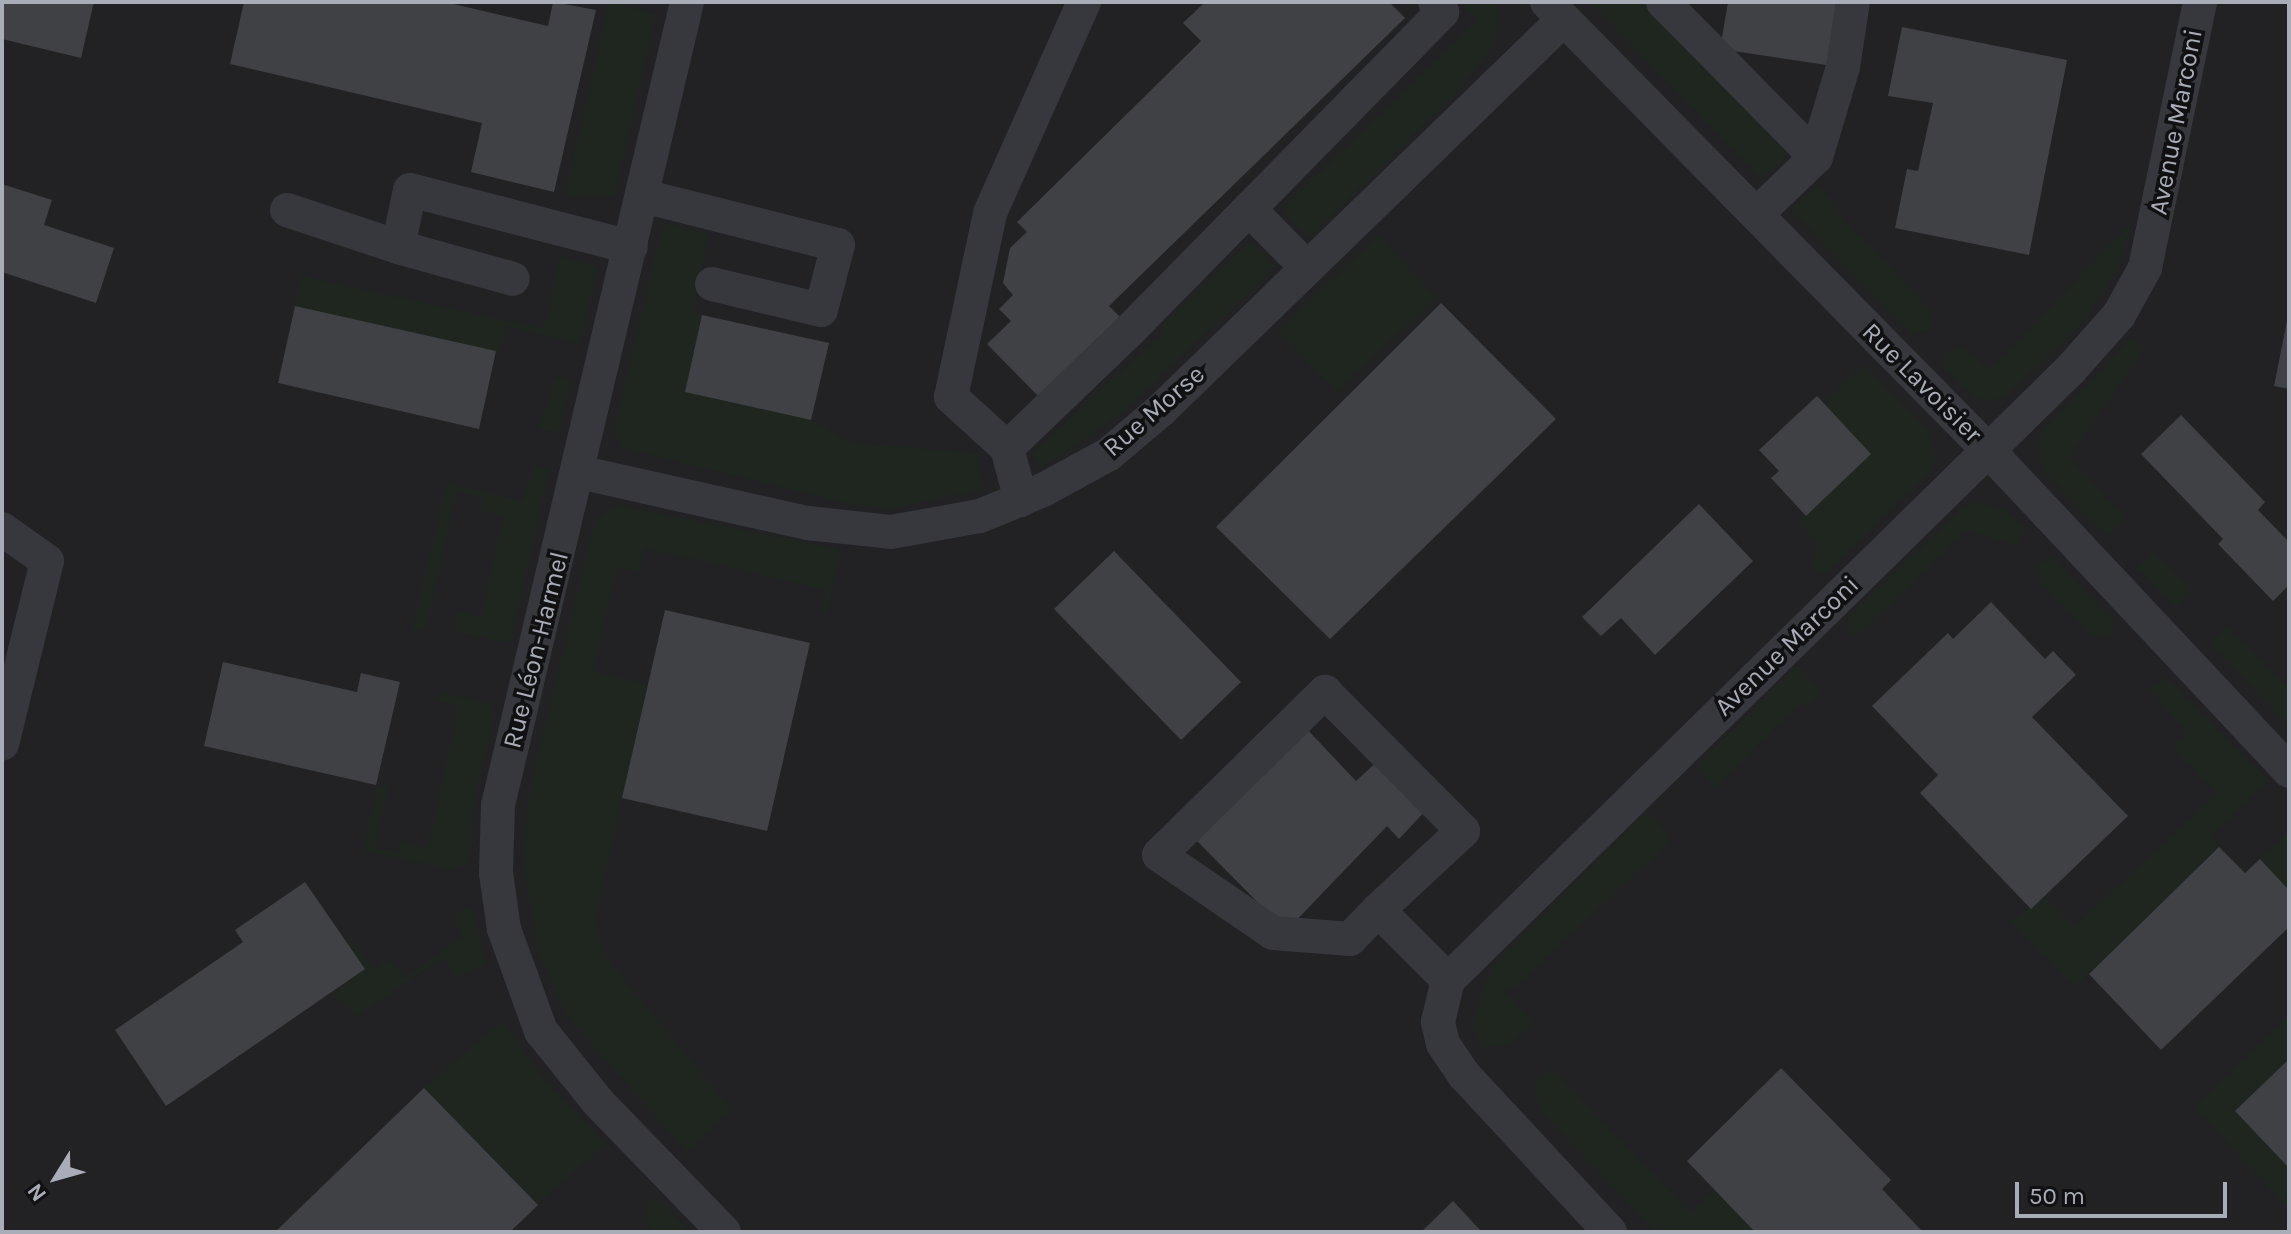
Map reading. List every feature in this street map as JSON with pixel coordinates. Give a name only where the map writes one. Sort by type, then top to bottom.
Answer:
[{"type":"street","name":"Rue Léon-Harmel","points":[[687,2],[579,472],[498,805],[496,873],[504,929],[541,1031],[598,1102],[724,1232]]},
{"type":"street","points":[[1021,500],[1007,448],[951,397],[990,213],[1084,2]]},
{"type":"street","points":[[1007,448],[1249,209],[1442,12],[1435,2]]},
{"type":"street","points":[[1663,2],[1816,157]]},
{"type":"street","points":[[1756,215],[1816,157],[1843,67],[1853,2]]},
{"type":"street","name":"Avenue Marconi","points":[[1448,980],[1988,450],[2119,315],[2145,268],[2200,2]]},
{"type":"street","name":"Rue Lavoisier","points":[[1555,11],[1988,450],[2289,771]]},
{"type":"street","name":"Rue Morse","points":[[579,472],[808,523],[891,532],[980,516],[1021,500],[1109,454],[1307,268],[1555,11]]},
{"type":"street","points":[[398,247],[410,190],[631,247]]},
{"type":"street","points":[[643,196],[838,245],[821,310],[712,284]]},
{"type":"street","points":[[1249,209],[1307,268]]},
{"type":"street","points":[[287,210],[398,247],[513,279]]},
{"type":"street","points":[[2,529],[47,561],[2,744]]},
{"type":"street","points":[[1325,692],[1463,831],[1378,910],[1350,939],[1273,933],[1159,855],[1325,692]]},
{"type":"street","points":[[1378,910],[1448,980],[1438,1022],[1443,1044],[1464,1075],[1610,1232]]},
{"type":"shaded area","points":[[2,2],[2289,2],[2289,1232],[2,1232]]},
{"type":"shaded area","points":[[609,2],[656,14],[614,196],[565,196]]},
{"type":"shaded area","points":[[1460,2],[1501,2],[1493,46],[1459,90],[1309,238],[1284,213],[1285,206],[1478,20]]},
{"type":"shaded area","points":[[1591,2],[1642,2],[1786,152],[1785,158],[1761,179]]},
{"type":"shaded area","points":[[1818,184],[1844,220],[1931,311],[1932,329],[1912,334],[1791,210]]},
{"type":"shaded area","points":[[2133,221],[2118,268],[2085,320],[2005,397],[1986,401],[1975,397],[1944,368],[1946,353],[1962,346],[1990,370]]},
{"type":"shaded area","points":[[663,223],[709,235],[693,312],[702,315],[686,392],[811,420],[852,443],[977,453],[983,489],[888,509],[842,502],[622,448],[614,430]]},
{"type":"shaded area","points":[[1378,236],[1436,297],[1337,392],[1279,331]]},
{"type":"shaded area","points":[[1252,241],[1275,266],[1125,411],[1042,468],[1031,454],[1162,334],[1163,324]]},
{"type":"shaded area","points":[[560,256],[597,268],[580,343],[506,326],[499,352],[295,306],[302,276],[544,329]]},
{"type":"shaded area","points":[[2129,340],[2138,340],[2144,349],[2069,457],[2125,517],[2108,537],[2046,473],[2037,450],[2043,431]]},
{"type":"shaded area","points":[[1863,364],[1928,430],[1936,457],[1931,471],[1824,576],[1810,563],[1819,544],[1799,522],[1871,454],[1824,404]]},
{"type":"shaded area","points":[[556,376],[571,380],[558,434],[539,428]]},
{"type":"shaded area","points":[[534,466],[549,470],[510,643],[459,633],[455,627],[458,612],[481,617],[503,516],[481,510],[483,498],[456,492],[426,629],[412,631],[447,483],[523,501]]},
{"type":"shaded area","points":[[1975,502],[2007,511],[2023,527],[2020,542],[2012,545],[1967,529],[1857,635],[1851,634],[1847,619],[1962,508]]},
{"type":"shaded area","points":[[620,506],[834,548],[840,554],[827,613],[822,613],[826,590],[645,548],[639,572],[617,567],[593,671],[648,684],[596,914],[598,938],[609,961],[730,1109],[687,1152],[566,1014],[538,952],[523,858],[531,783],[594,524],[608,509]]},
{"type":"shaded area","points":[[2154,552],[2192,589],[2176,607],[2138,568]]},
{"type":"shaded area","points":[[2052,557],[2112,619],[2111,637],[2091,634],[2042,583],[2037,564]]},
{"type":"shaded area","points":[[2228,626],[2289,688],[2289,726],[2209,642]]},
{"type":"shaded area","points":[[1797,666],[1822,692],[1807,707],[1801,702],[1716,788],[1697,765]]},
{"type":"shaded area","points":[[2166,676],[2268,780],[2211,837],[2219,847],[2075,987],[2011,921],[2044,897],[2074,927],[2217,794],[2173,747],[2187,732],[2150,689]]},
{"type":"shaded area","points":[[443,693],[490,704],[495,713],[474,801],[469,863],[451,870],[364,850],[376,785],[388,787],[375,848],[398,853],[401,842],[428,848],[459,706],[437,701]]},
{"type":"shaded area","points":[[1647,811],[1668,833],[1668,842],[1515,988],[1503,990],[1531,1021],[1531,1027],[1509,1045],[1484,1048],[1473,1028],[1475,1012],[1492,968]]},
{"type":"shaded area","points":[[2289,831],[2289,890],[2260,859]]},
{"type":"shaded area","points":[[473,908],[486,964],[456,978],[444,957],[357,1016],[332,993],[365,970],[348,944],[353,941],[373,970],[390,959],[404,978],[463,937],[452,913]]},
{"type":"shaded area","points":[[2289,1016],[2289,1059],[2235,1111],[2289,1168],[2289,1208],[2194,1107]]},
{"type":"shaded area","points":[[503,1021],[541,1075],[606,1144],[537,1204],[424,1088]]},
{"type":"shaded area","points":[[1552,1068],[1690,1213],[1715,1189],[1755,1232],[1657,1232],[1538,1108],[1536,1081]]},
{"type":"shaded area","points":[[651,1200],[660,1200],[691,1232],[652,1232],[644,1213]]},
{"type":"building","points":[[2,2],[94,2],[81,58],[2,39]]},
{"type":"building","points":[[244,2],[445,2],[548,26],[553,2],[596,10],[554,192],[471,172],[482,123],[230,64]]},
{"type":"building","points":[[1205,2],[1389,2],[1405,18],[1109,306],[1125,322],[1044,402],[987,344],[1011,321],[999,309],[1013,295],[1003,283],[1010,248],[1027,232],[1017,222],[1201,41],[1183,23]]},
{"type":"building","points":[[1728,2],[1843,2],[1833,66],[1720,49]]},
{"type":"building","points":[[1902,27],[2067,60],[2029,255],[1895,228],[1907,169],[1918,171],[1933,103],[1888,96]]},
{"type":"building","points":[[2,184],[52,200],[44,225],[114,248],[96,303],[2,272]]},
{"type":"building","points":[[1441,303],[1556,419],[1330,639],[1216,527]]},
{"type":"building","points":[[295,306],[496,351],[479,429],[278,383]]},
{"type":"building","points":[[702,315],[829,343],[811,420],[685,392]]},
{"type":"building","points":[[2289,316],[2289,389],[2274,386]]},
{"type":"building","points":[[1817,396],[1871,454],[1806,516],[1771,478],[1779,471],[1759,450]]},
{"type":"building","points":[[2181,415],[2265,502],[2258,510],[2289,542],[2289,585],[2273,601],[2218,544],[2223,539],[2141,454]]},
{"type":"building","points":[[1699,504],[1753,561],[1655,655],[1621,618],[1601,636],[1582,617]]},
{"type":"building","points":[[1114,551],[1241,682],[1181,740],[1054,609]]},
{"type":"building","points":[[1991,602],[2045,659],[2053,651],[2076,675],[2032,717],[2128,816],[2031,909],[1920,793],[1938,775],[1872,706],[1948,633],[1953,639]]},
{"type":"building","points":[[665,610],[810,643],[767,831],[622,798]]},
{"type":"building","points":[[223,662],[357,692],[361,673],[400,682],[376,785],[204,746]]},
{"type":"building","points":[[1305,727],[1356,781],[1381,758],[1429,807],[1399,839],[1387,826],[1286,931],[1194,838]]},
{"type":"building","points":[[2219,847],[2245,873],[2260,859],[2289,890],[2289,927],[2161,1050],[2089,974]]},
{"type":"building","points":[[305,882],[365,969],[166,1106],[115,1030],[243,942],[235,930]]},
{"type":"building","points":[[2289,1059],[2289,1168],[2235,1111]]},
{"type":"building","points":[[1781,1068],[1891,1180],[1882,1189],[1923,1232],[1755,1232],[1687,1161]]},
{"type":"building","points":[[424,1088],[538,1205],[510,1232],[275,1232]]},
{"type":"building","points":[[1453,1201],[1482,1232],[1421,1232]]}]
